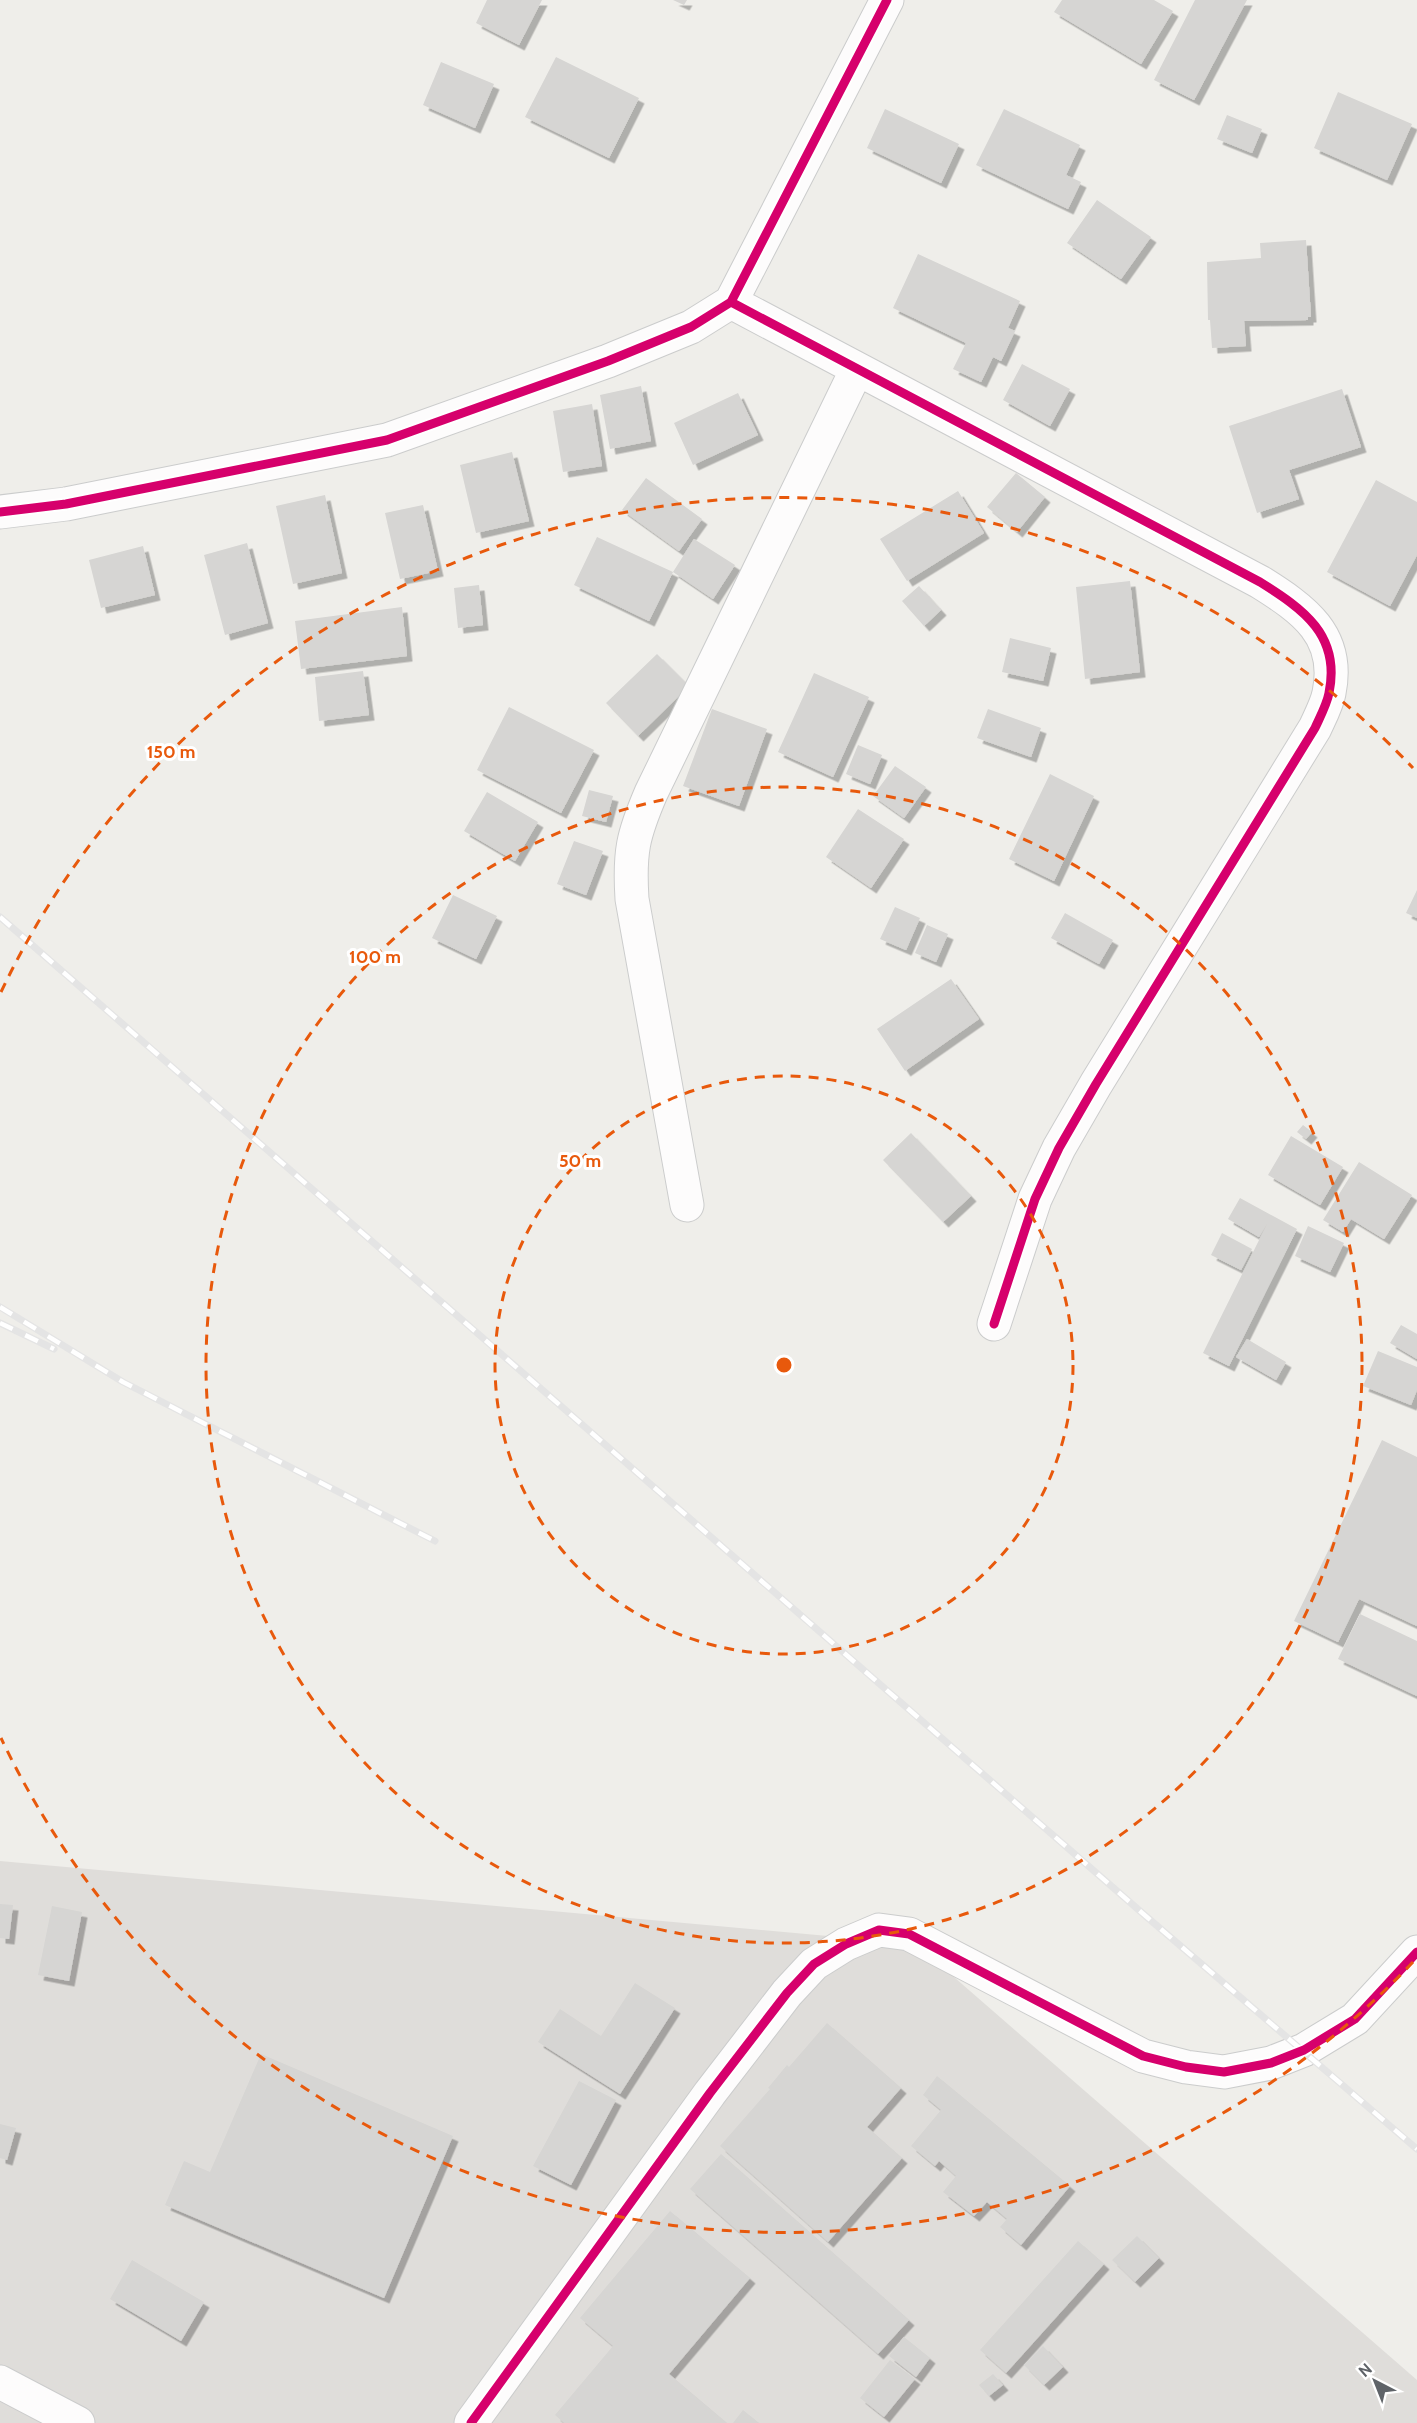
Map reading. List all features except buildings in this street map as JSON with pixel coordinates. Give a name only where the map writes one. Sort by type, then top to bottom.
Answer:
[{"type":"street","points":[[0,512],[66,504],[387,440],[608,361],[691,327],[731,302],[887,0]]},
{"type":"street","points":[[731,302],[1269,587],[1295,604],[1322,632],[1330,660],[1329,693],[1315,728],[1059,1148],[1035,1199],[994,1324]]},
{"type":"street","points":[[687,1205],[632,898],[629,864],[635,831],[651,793],[857,369]]},
{"type":"street","points":[[471,2423],[710,2093],[780,2002],[814,1964],[846,1944],[879,1930],[909,1934],[1143,2056],[1186,2067],[1224,2072],[1271,2063],[1304,2050],[1355,2019],[1417,1952]]},
{"type":"street","points":[[0,2382],[78,2423]]},
{"type":"shaded area","points":[[0,1861],[916,1944],[1417,2380],[1417,2423],[0,2423]]},
{"type":"railway","points":[[0,917],[1148,1918],[1417,2149]]},
{"type":"railway","points":[[0,1307],[123,1382],[435,1541]]},
{"type":"railway","points":[[0,1323],[54,1349]]},
{"type":"cycle path","points":[[0,512],[66,504],[387,440],[608,361],[691,327],[731,302],[887,0]]},
{"type":"cycle path","points":[[731,302],[1260,582],[1304,614],[1324,640],[1329,655],[1331,673],[1329,693],[1315,728],[1059,1148],[1035,1199],[994,1324]]},
{"type":"cycle path","points":[[471,2423],[710,2093],[787,1993],[814,1964],[846,1944],[879,1930],[909,1934],[1143,2056],[1186,2067],[1224,2072],[1271,2063],[1304,2050],[1355,2019],[1417,1952]]}]
